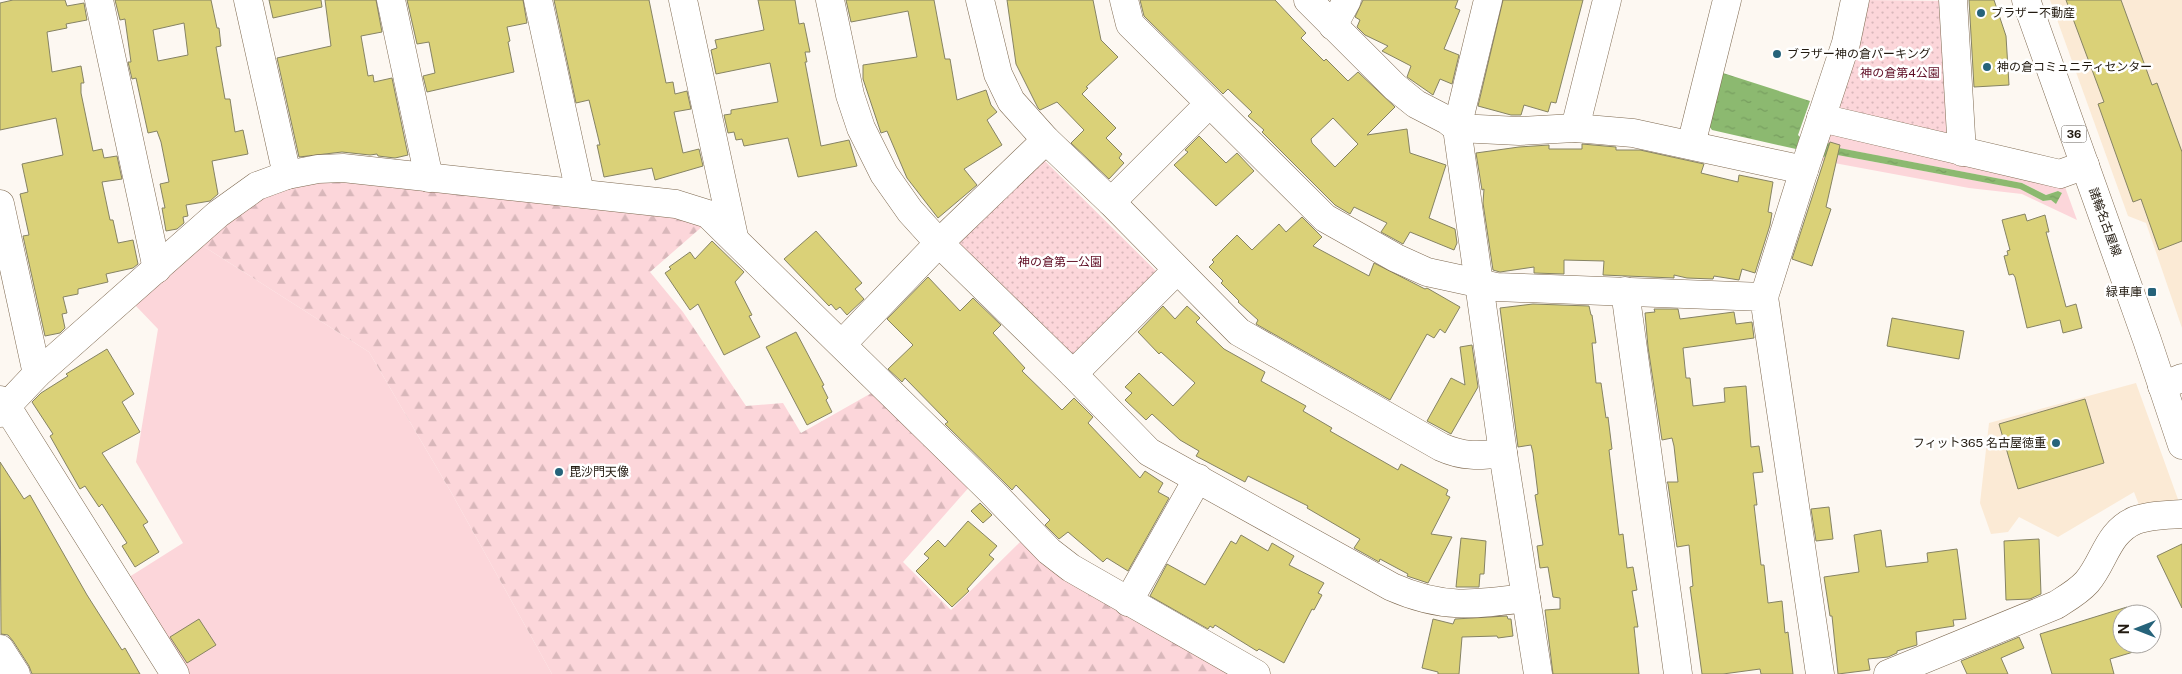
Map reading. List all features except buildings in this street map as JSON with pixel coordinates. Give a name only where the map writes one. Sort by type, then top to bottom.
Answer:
[{"type":"street","points":[[99,0],[157,269]]},
{"type":"street","points":[[248,0],[287,175]]},
{"type":"street","points":[[391,0],[429,178]]},
{"type":"street","points":[[538,0],[580,193]]},
{"type":"street","points":[[683,0],[734,238]]},
{"type":"street","points":[[830,0],[850,96],[860,128],[884,174],[910,211],[939,243],[1073,374],[1149,452],[1392,587],[1414,597],[1454,604],[1526,598]]},
{"type":"street","points":[[980,0],[994,60],[1003,86],[1011,101],[1024,118],[1111,202],[1239,332],[1441,447],[1464,456],[1478,457],[1504,453]]},
{"type":"street","points":[[1124,0],[1130,24],[1324,218],[1396,258],[1427,272],[1496,287],[1764,297]]},
{"type":"street","points":[[1308,0],[1395,87],[1416,104],[1447,120],[1456,128],[1519,131],[1575,128],[1633,133],[1804,170]]},
{"type":"street","points":[[1333,26],[1347,0]]},
{"type":"street","points":[[1488,0],[1456,128],[1538,674]]},
{"type":"street","points":[[1575,128],[1607,0]]},
{"type":"street","points":[[1691,146],[1726,0]]},
{"type":"street","points":[[1820,674],[1764,297],[1846,43],[1855,0]]},
{"type":"street","points":[[1953,0],[1962,152]]},
{"type":"street","name":"諸輪名古屋線","points":[[2026,0],[2085,165],[2172,382],[2182,445]]},
{"type":"street","points":[[1111,202],[1208,104]]},
{"type":"street","points":[[1821,118],[2060,174],[2085,165]]},
{"type":"street","points":[[842,344],[939,243],[1046,140]]},
{"type":"street","points":[[175,674],[2,406],[226,209],[257,186],[287,175],[318,169],[344,168],[665,202],[708,214],[842,344],[1049,551],[1071,568],[1128,602],[1256,674]]},
{"type":"street","points":[[0,204],[37,374]]},
{"type":"street","points":[[1073,374],[1177,270]]},
{"type":"street","points":[[1625,291],[1678,674]]},
{"type":"street","points":[[1128,602],[1198,478]]},
{"type":"street","points":[[1888,674],[1922,667],[2056,604],[2077,592],[2087,581],[2108,543],[2121,528],[2143,518],[2182,514]]},
{"type":"street","points":[[0,649],[16,674]]},
{"type":"shaded area","points":[[2050,0],[2182,0],[2182,328],[2146,223],[2128,216]]},
{"type":"shaded area","points":[[2136,383],[2179,502],[2141,510],[2134,492],[2058,537],[2019,517],[2008,532],[1991,534],[1980,503],[1989,423]]},
{"type":"green space","name":"神の倉第4公園","points":[[1864,0],[1947,1],[1956,127],[1944,137],[1840,113],[1836,105]]},
{"type":"green space","points":[[1835,133],[2065,187],[2077,220],[2022,194],[1969,188],[1818,160],[1832,154],[2021,189],[2043,201],[2051,200],[2056,203],[2062,193],[2058,191],[2046,195],[2022,183],[1833,147],[1824,140],[1825,136]]},
{"type":"green space","name":"神の倉第一公園","points":[[1036,160],[1045,161],[1158,273],[1071,359],[959,248],[959,238]]},
{"type":"green space","points":[[345,179],[671,213],[704,225],[650,272],[683,312],[746,406],[783,403],[801,433],[875,391],[971,485],[903,562],[951,610],[1023,539],[1235,674],[552,674],[451,492],[369,352],[203,246],[234,218],[257,201],[269,195],[301,184]]},
{"type":"green space","points":[[203,246],[369,352],[451,492],[552,674],[186,674],[126,579],[183,543],[136,462],[158,329],[135,305]]},
{"type":"water","points":[[1723,73],[1810,101],[1798,135],[1800,137],[1796,149],[1712,130],[1709,126]]},
{"type":"water","points":[[1824,140],[1834,147],[2022,183],[2046,195],[2058,191],[2062,193],[2056,204],[2051,200],[2043,201],[2020,189],[1832,154],[1818,159]]},
{"type":"place","name":"ブラザー不動産","points":[[1981,13]]},
{"type":"place","name":"ブラザー神の倉パーキング","points":[[1777,54]]},
{"type":"place","name":"神の倉コミュニティセンター","points":[[1987,67]]},
{"type":"place","name":"緑車庫","points":[[2152,292]]},
{"type":"place","name":"フィット365 名古屋徳重","points":[[2056,443]]},
{"type":"place","name":"毘沙門天像","points":[[559,472]]}]
